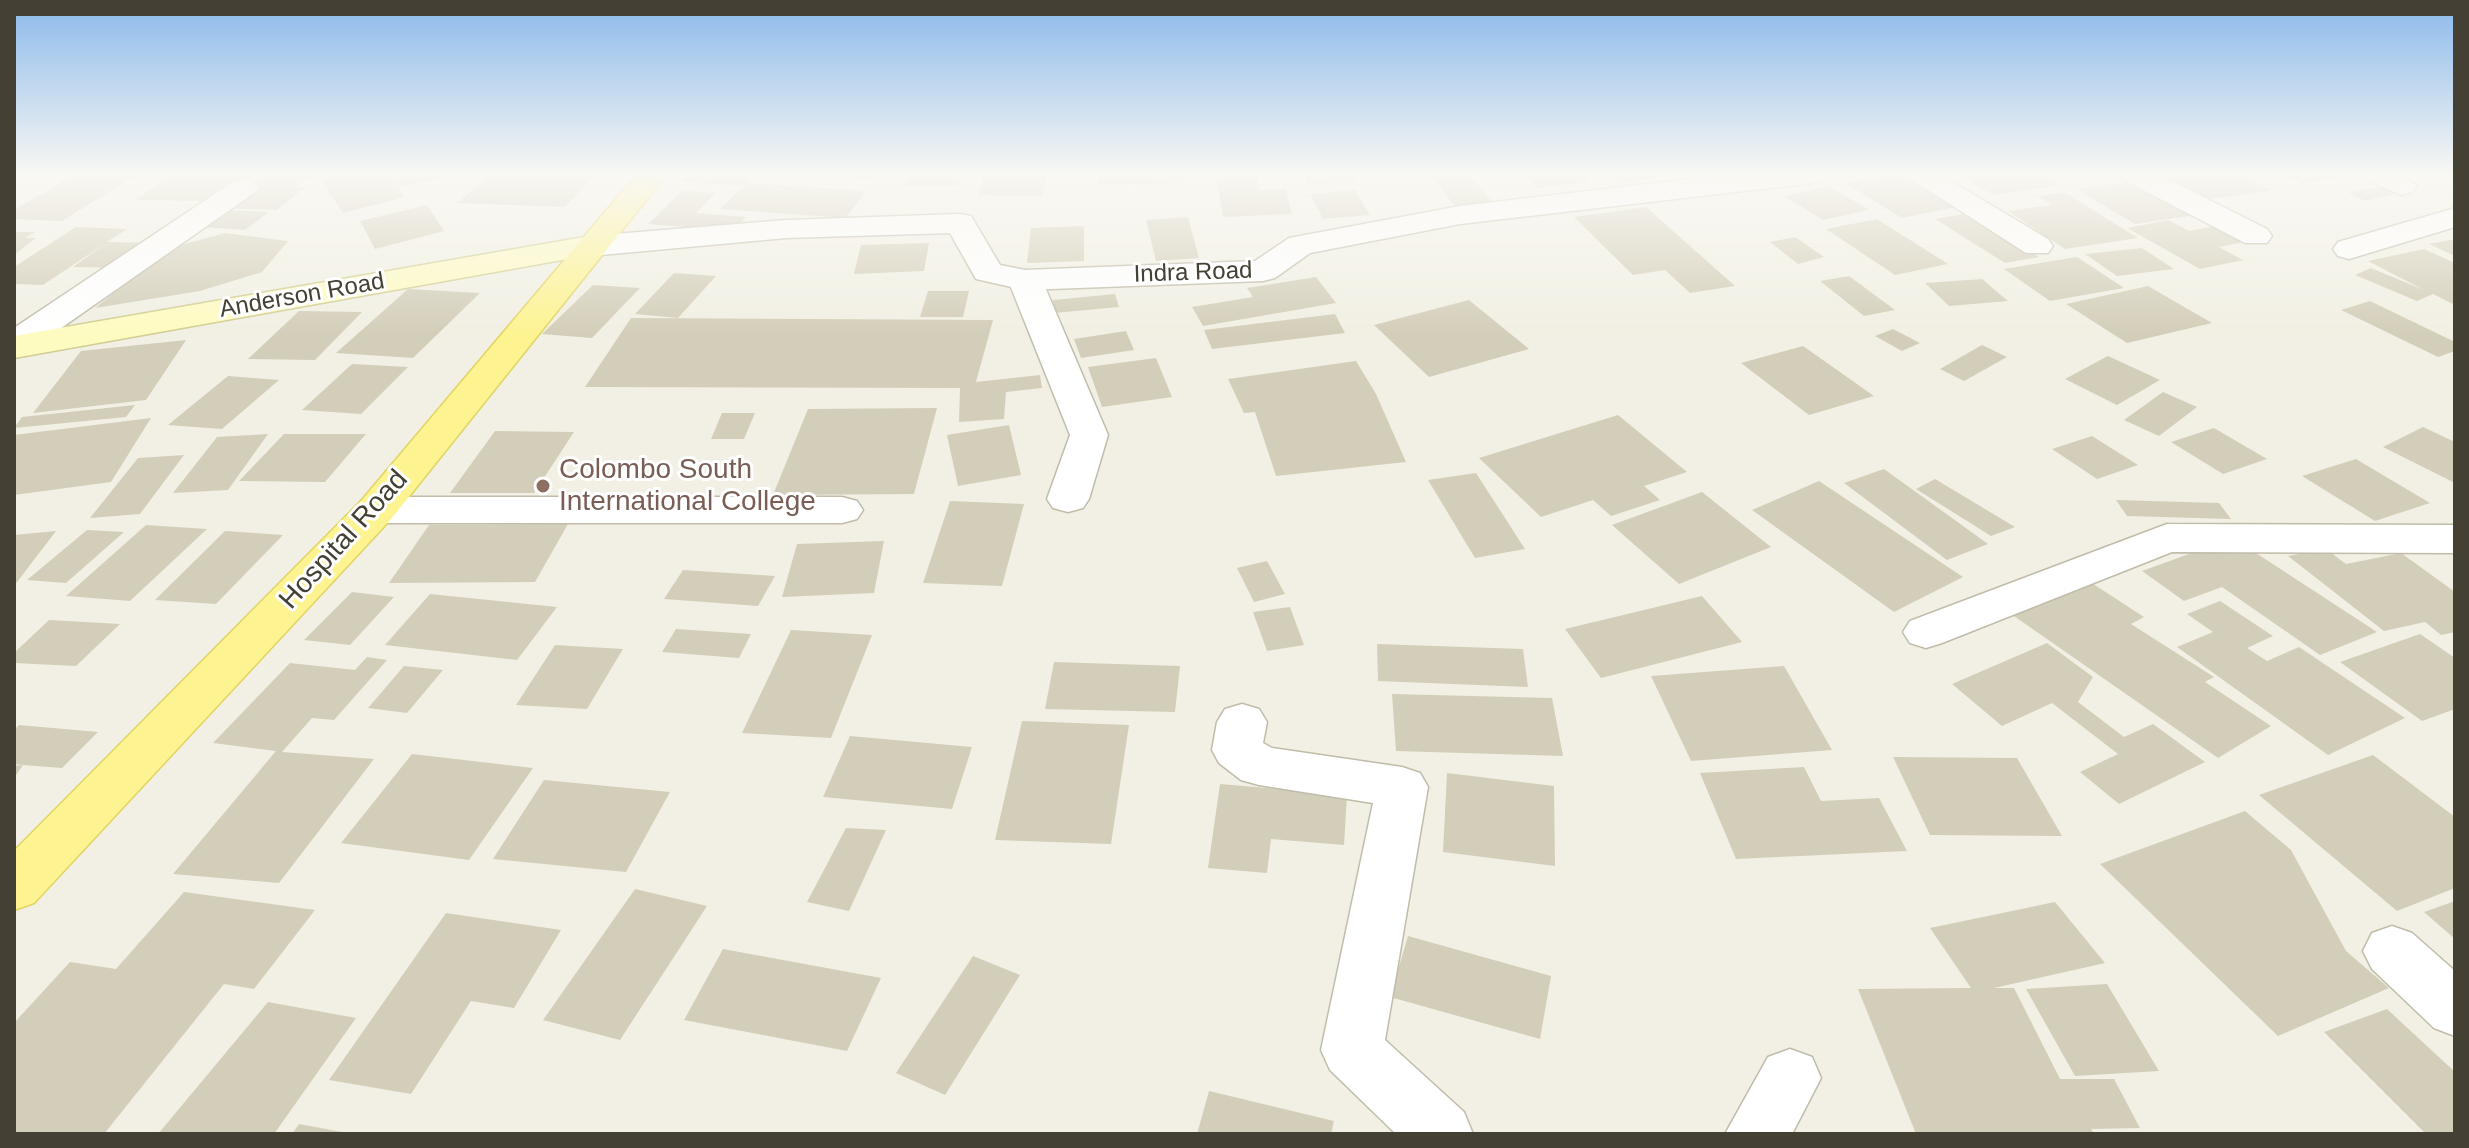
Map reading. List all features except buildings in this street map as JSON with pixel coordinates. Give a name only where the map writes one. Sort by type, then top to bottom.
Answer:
[{"type":"main road","name":"Hospital Road","points":[[14,887],[376,510],[606,228]]},
{"type":"main road","name":"Anderson Road","points":[[14,346],[590,246]]},
{"type":"street","points":[[14,346],[185,228]]},
{"type":"street","name":"Indra Road","points":[[590,246],[827,228]]},
{"type":"street","name":"Indra Road","points":[[963,228],[988,272],[1025,280],[1263,271],[1300,245],[1393,228]]},
{"type":"street","points":[[2006,228],[2037,246]]},
{"type":"street","points":[[2239,228],[2256,236]]},
{"type":"street","points":[[2349,249],[2420,228]]},
{"type":"street","points":[[1025,280],[1089,435],[1068,499]]},
{"type":"street","points":[[376,510],[842,510]]},
{"type":"street","points":[[1926,632],[2167,538],[2455,539]]},
{"type":"street","points":[[1242,722],[1237,750],[1259,766],[1402,787],[1352,1050],[1441,1134]]},
{"type":"street","points":[[2392,951],[2455,1009]]},
{"type":"street","points":[[1757,1134],[1790,1078]]},
{"type":"place","name":"Colombo South International College","points":[[543,486]]}]
